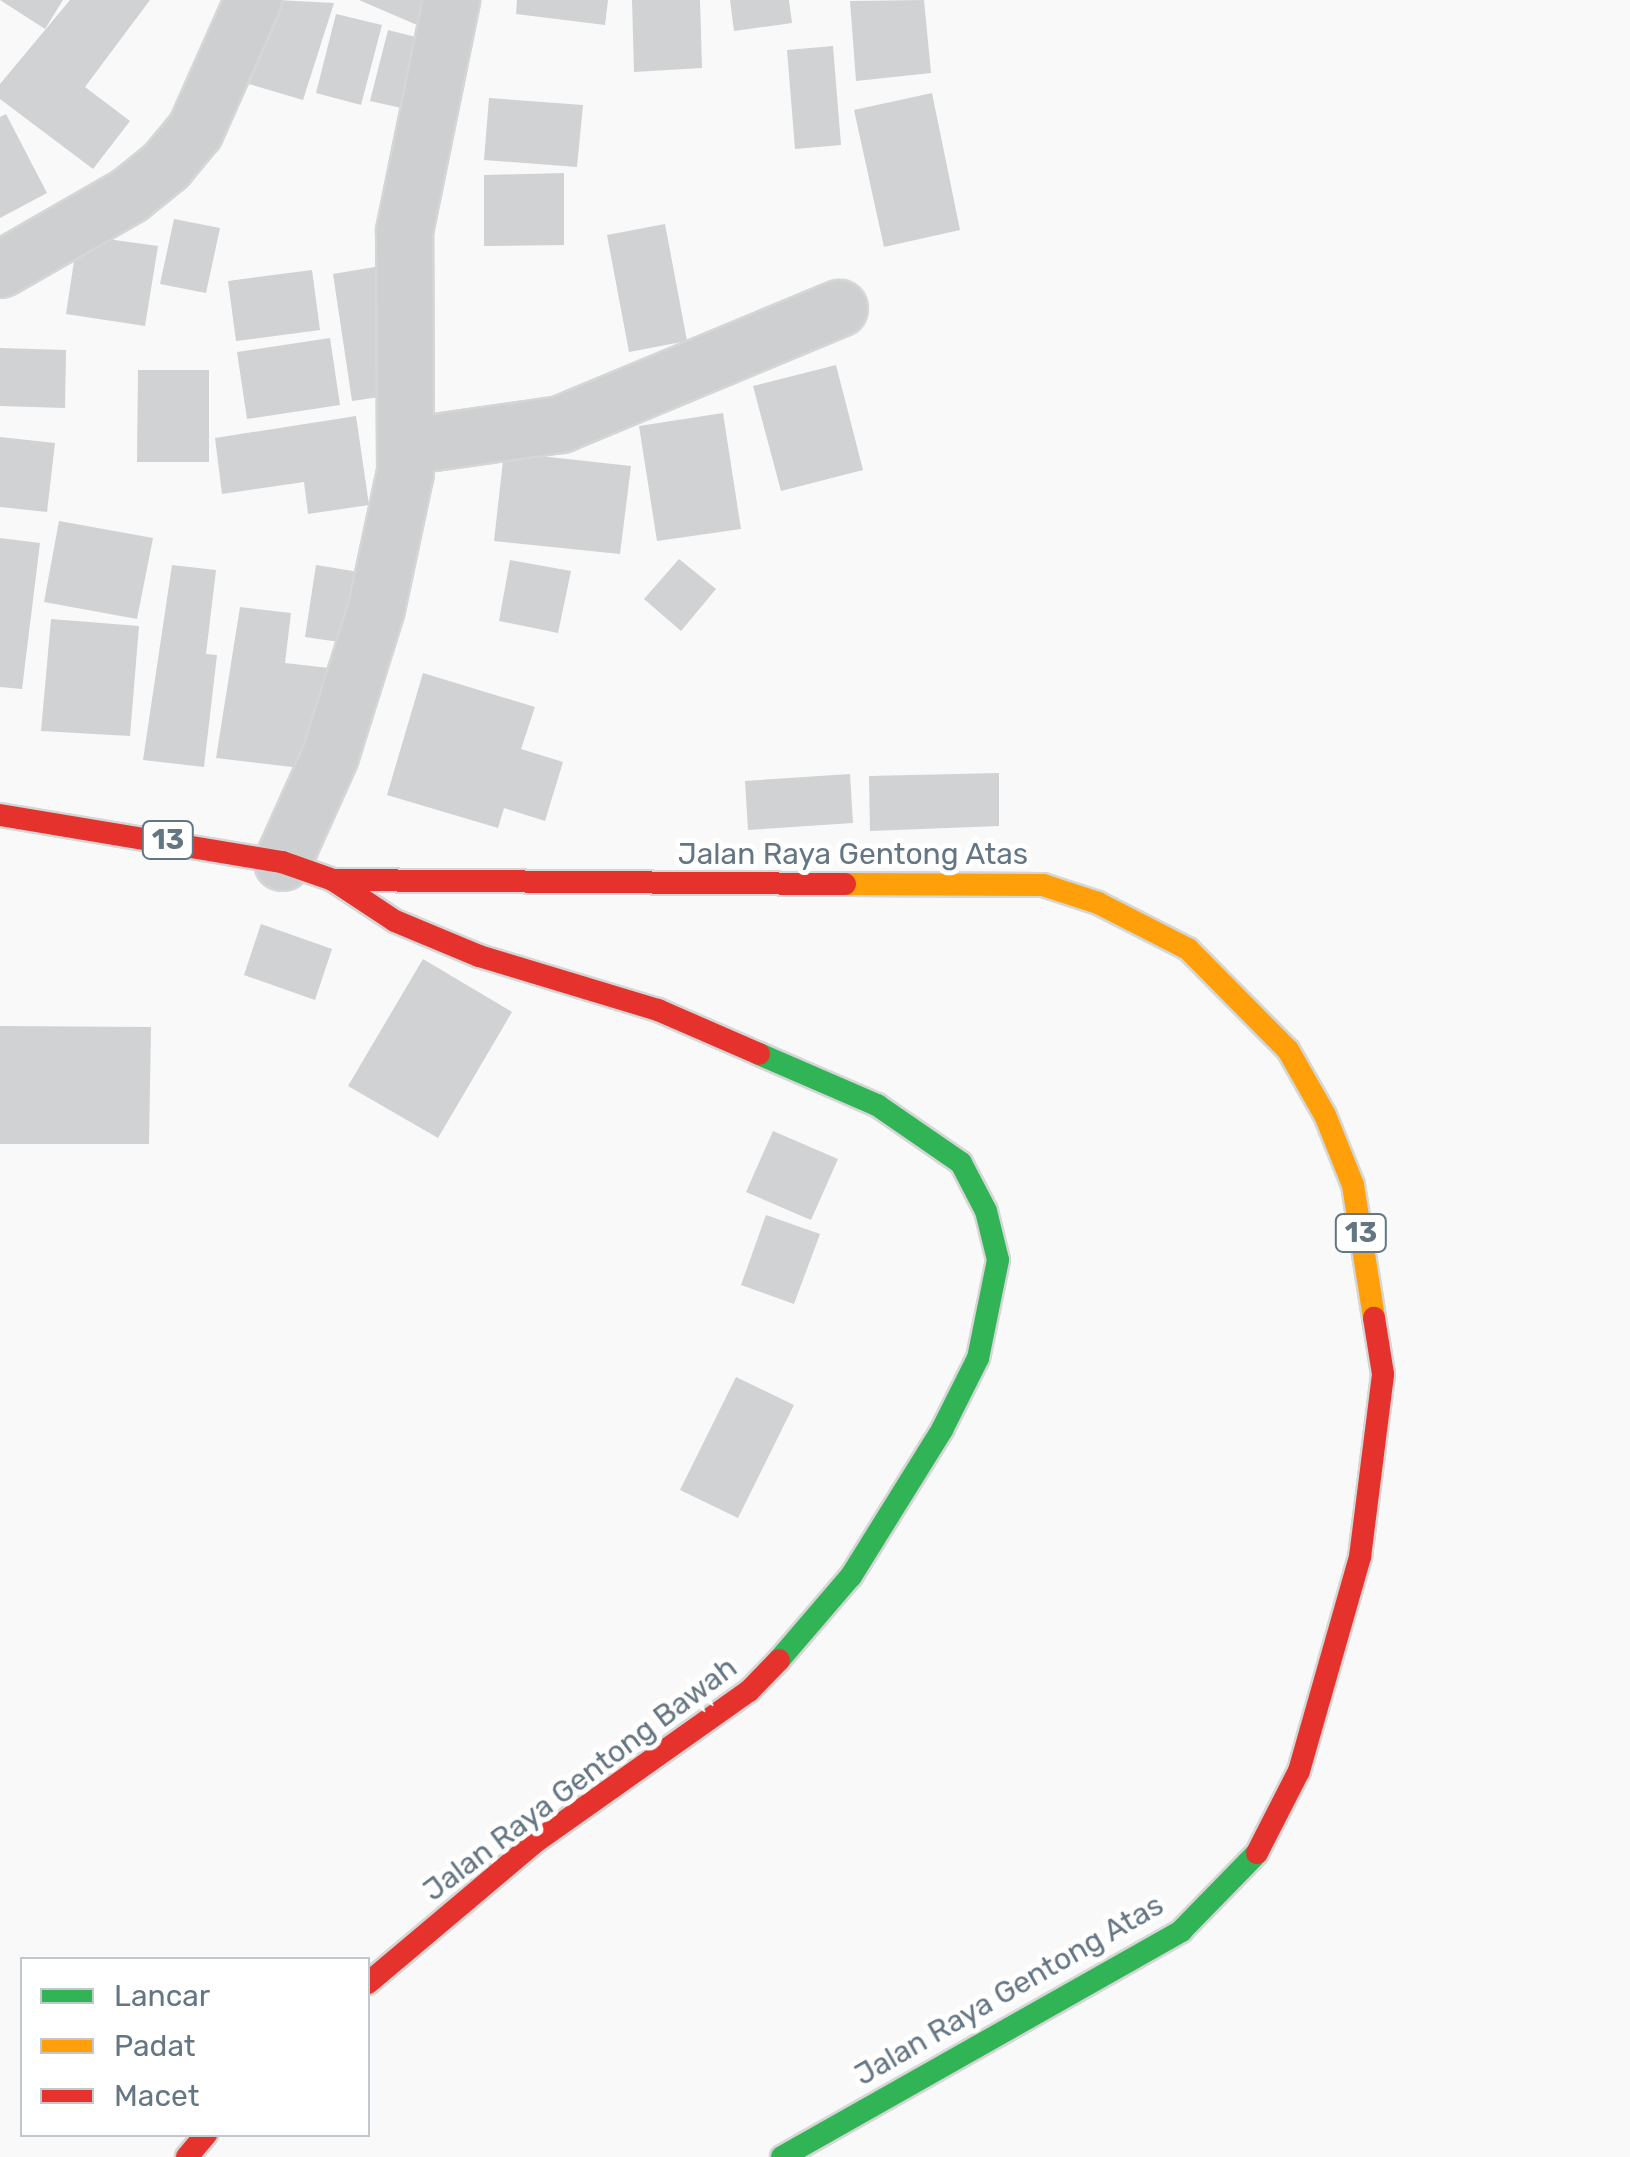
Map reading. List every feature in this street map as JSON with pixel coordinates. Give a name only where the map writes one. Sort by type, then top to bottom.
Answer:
[{"type":"highway","name":"13","points":[[0,815],[282,862],[333,880]]},
{"type":"highway","name":"Jalan Raya Gentong Bawah","points":[[333,880],[395,921],[462,949],[658,1010],[877,1105],[961,1164],[986,1211],[998,1260],[978,1358],[942,1430],[851,1576],[810,1628],[750,1691],[534,1843],[370,1981]]},
{"type":"highway","name":"Jalan Raya Gentong Atas","points":[[333,880],[1043,885],[1098,903],[1188,949],[1236,991],[1288,1050],[1325,1115],[1353,1185],[1384,1374],[1360,1557],[1299,1770],[1263,1846],[1182,1931],[782,2157]]},
{"type":"highway","points":[[188,2157],[204,2137]]},
{"type":"street","points":[[0,269],[129,195],[166,165],[194,130],[253,0]]},
{"type":"street","points":[[282,862],[330,755],[376,608],[406,446],[404,231],[450,0]]},
{"type":"street","points":[[406,446],[560,424],[839,308]]},
{"type":"building","points":[[0,0],[63,0],[45,29]]},
{"type":"building","points":[[70,0],[150,0],[85,87],[130,121],[93,169],[0,99],[0,84]]},
{"type":"building","points":[[276,0],[334,3],[303,100],[249,84]]},
{"type":"building","points":[[359,0],[428,0],[417,25]]},
{"type":"building","points":[[517,0],[608,0],[605,25],[516,14]]},
{"type":"building","points":[[632,0],[700,0],[702,68],[634,72]]},
{"type":"building","points":[[730,0],[789,0],[792,23],[734,31]]},
{"type":"building","points":[[924,0],[931,73],[856,81],[850,1]]},
{"type":"building","points":[[336,14],[382,25],[361,105],[316,93]]},
{"type":"building","points":[[388,30],[432,41],[415,111],[370,101]]},
{"type":"building","points":[[833,46],[841,145],[795,149],[787,50]]},
{"type":"building","points":[[932,93],[960,230],[884,247],[854,110]]},
{"type":"building","points":[[489,98],[583,105],[577,167],[484,160]]},
{"type":"building","points":[[6,114],[47,193],[0,218],[0,117]]},
{"type":"building","points":[[564,173],[564,245],[484,246],[484,175]]},
{"type":"building","points":[[174,219],[220,228],[206,293],[160,284]]},
{"type":"building","points":[[665,224],[687,341],[629,352],[607,235]]},
{"type":"building","points":[[78,235],[158,246],[145,326],[66,314]]},
{"type":"building","points":[[381,266],[400,394],[352,401],[333,274]]},
{"type":"building","points":[[312,270],[320,330],[236,341],[228,281]]},
{"type":"building","points":[[330,338],[340,405],[247,419],[237,352]]},
{"type":"building","points":[[0,348],[66,350],[65,408],[0,406]]},
{"type":"building","points":[[836,365],[863,470],[781,491],[753,386]]},
{"type":"building","points":[[138,370],[209,370],[209,462],[137,462]]},
{"type":"building","points":[[723,413],[741,529],[657,541],[639,426]]},
{"type":"building","points":[[356,416],[369,505],[308,514],[304,482],[222,494],[215,438]]},
{"type":"building","points":[[0,437],[55,443],[47,512],[0,507]]},
{"type":"building","points":[[504,452],[631,466],[620,554],[494,541]]},
{"type":"building","points":[[59,521],[153,538],[137,619],[44,602]]},
{"type":"building","points":[[0,538],[40,543],[22,689],[0,687]]},
{"type":"building","points":[[679,559],[716,589],[681,631],[644,599]]},
{"type":"building","points":[[510,560],[571,571],[558,633],[499,621]]},
{"type":"building","points":[[172,565],[216,570],[206,654],[217,655],[204,767],[143,760]]},
{"type":"building","points":[[316,565],[371,574],[360,645],[305,637]]},
{"type":"building","points":[[240,607],[291,613],[285,663],[329,668],[317,770],[216,758]]},
{"type":"building","points":[[51,619],[139,626],[130,736],[41,731]]},
{"type":"building","points":[[423,673],[535,707],[521,749],[563,762],[545,821],[504,808],[498,828],[387,795]]},
{"type":"building","points":[[999,773],[999,826],[870,831],[869,776]]},
{"type":"building","points":[[850,774],[853,823],[748,830],[745,781]]},
{"type":"building","points":[[261,924],[332,949],[315,1000],[244,975]]},
{"type":"building","points":[[423,959],[512,1012],[438,1138],[348,1086]]},
{"type":"building","points":[[0,1026],[151,1027],[149,1144],[0,1144]]},
{"type":"building","points":[[773,1131],[838,1159],[811,1220],[746,1192]]},
{"type":"building","points":[[766,1215],[820,1234],[794,1304],[741,1285]]},
{"type":"building","points":[[736,1377],[794,1405],[738,1518],[680,1490]]},
{"type":"traffic: fast","points":[[759,1054],[877,1105],[961,1163],[986,1211],[998,1260],[978,1358],[942,1430],[851,1576],[779,1660]]},
{"type":"traffic: fast","points":[[782,2157],[1181,1931],[1257,1853]]},
{"type":"traffic: slow","points":[[845,884],[1043,885],[1098,903],[1188,949],[1288,1050],[1325,1115],[1353,1185],[1374,1318]]},
{"type":"traffic: jam","points":[[0,815],[282,862],[333,880],[395,921],[479,956],[658,1010],[759,1054]]},
{"type":"traffic: jam","points":[[333,880],[845,884]]},
{"type":"traffic: jam","points":[[1257,1853],[1299,1771],[1360,1557],[1383,1374],[1374,1318]]},
{"type":"traffic: jam","points":[[370,1981],[534,1843],[749,1691],[779,1660]]},
{"type":"traffic: jam","points":[[187,2157],[204,2137]]}]
